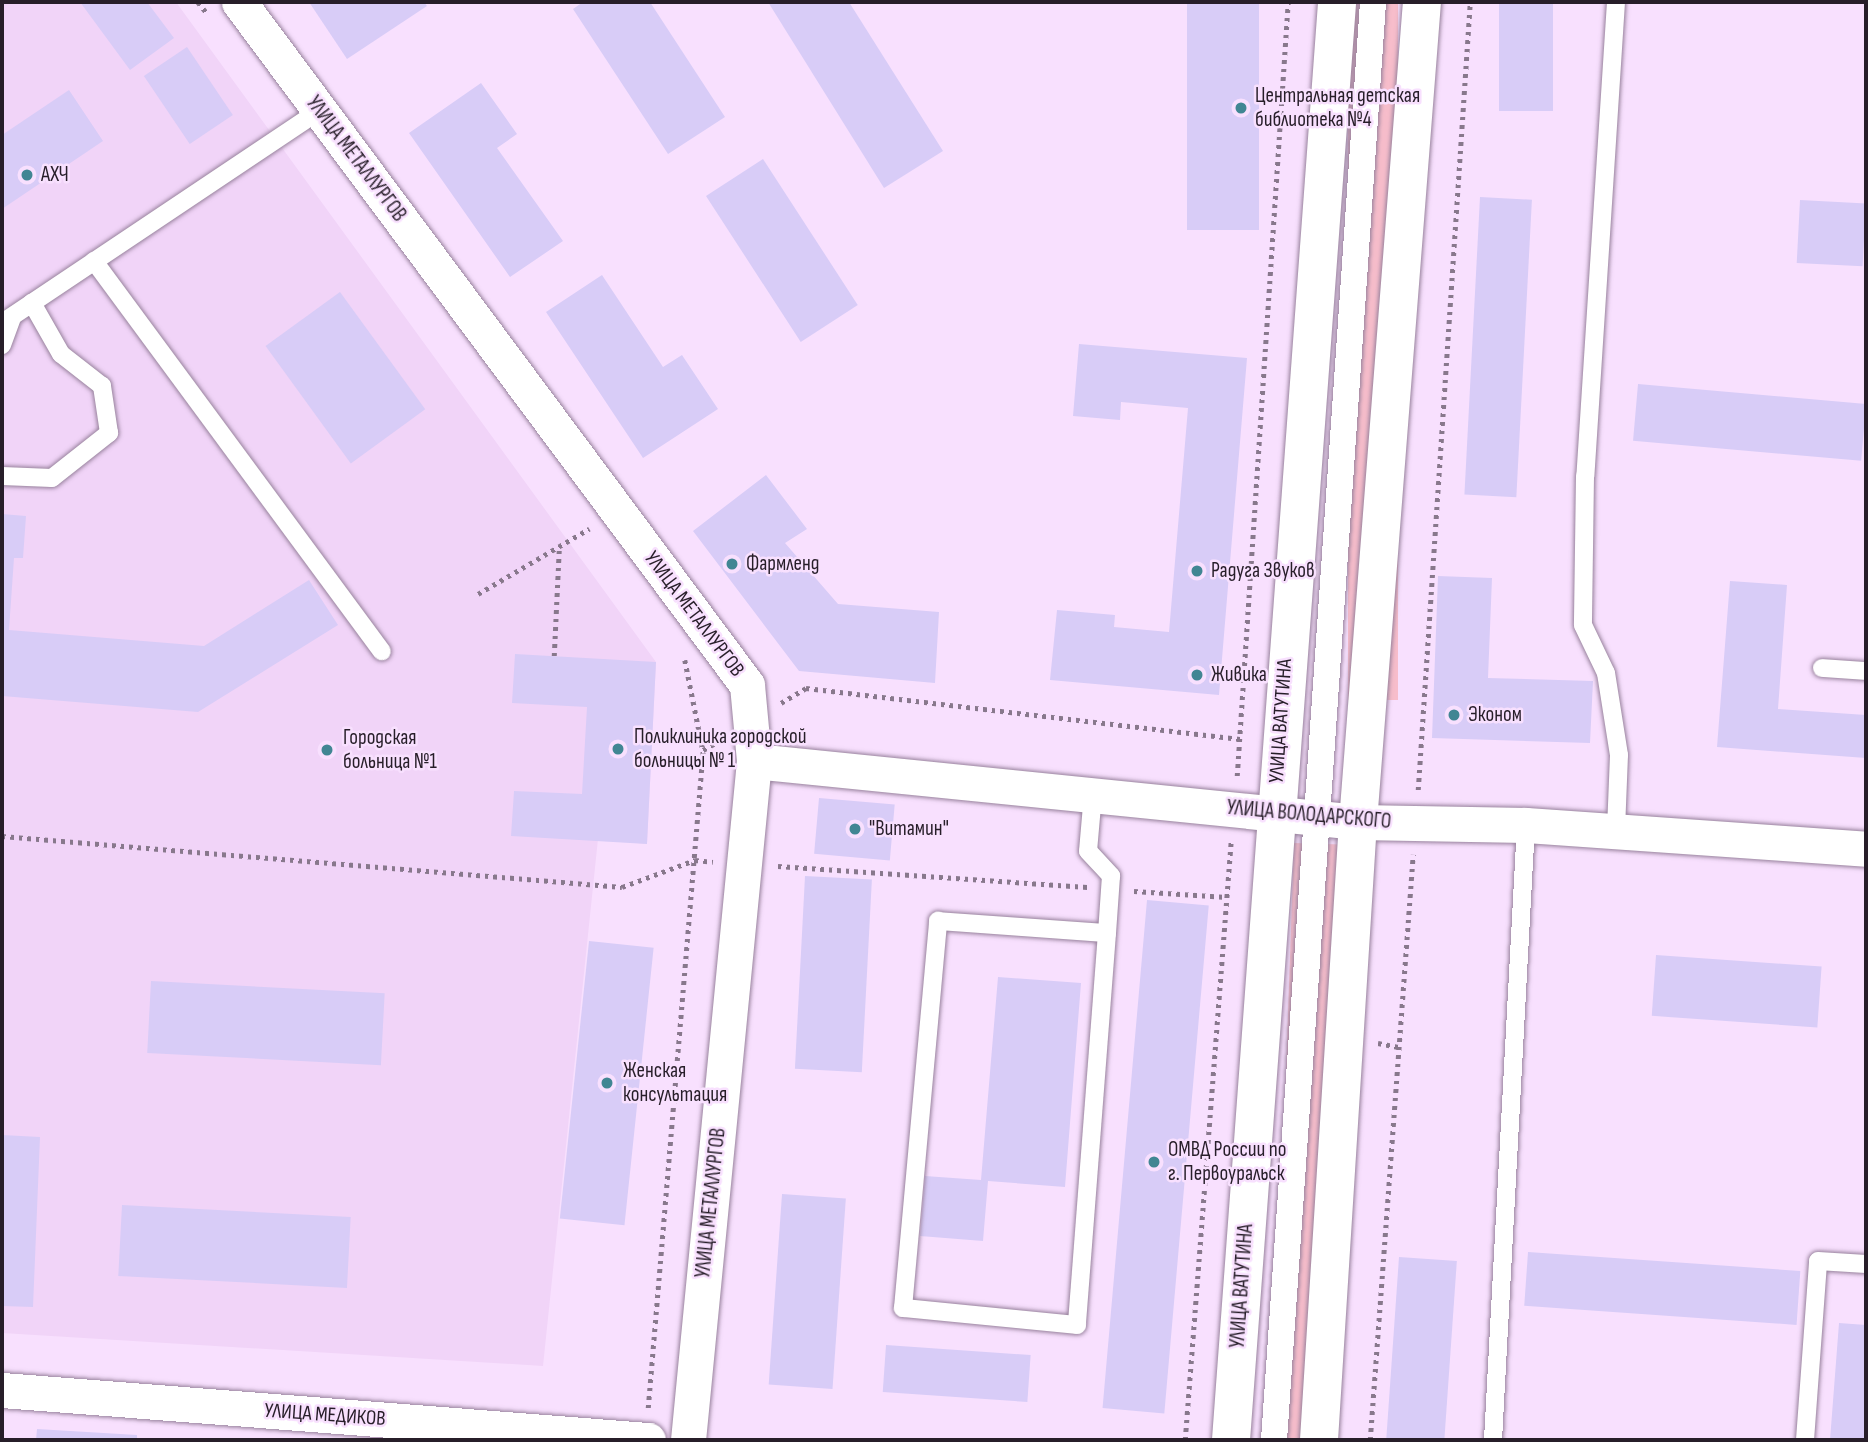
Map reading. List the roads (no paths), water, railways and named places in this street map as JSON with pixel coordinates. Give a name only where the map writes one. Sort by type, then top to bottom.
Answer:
[{"type":"street","name":"УЛИЦА ВАТУТИНА","points":[[1231,1440],[1274,813],[1337,2]]},
{"type":"street","points":[[1274,1440],[1373,2]]},
{"type":"street","points":[[1319,1440],[1358,822],[1422,2]]},
{"type":"street","name":"УЛИЦА МЕТАЛЛУРГОВ","points":[[227,12],[320,110],[747,685],[754,761],[688,1440]]},
{"type":"street","name":"УЛИЦА ВОЛОДАРСКОГО","points":[[754,761],[1358,822],[1526,825],[1866,849]]},
{"type":"street","name":"УЛИЦА МЕДИКОВ","points":[[2,1390],[647,1440]]},
{"type":"lane","points":[[1616,2],[1585,476],[1583,625],[1606,673],[1619,755],[1616,831]]},
{"type":"lane","points":[[2,345],[7,320],[320,110]]},
{"type":"lane","points":[[94,261],[382,651]]},
{"type":"lane","points":[[2,475],[52,478],[109,433],[102,386],[61,354],[32,303]]},
{"type":"lane","points":[[1822,668],[1866,671]]},
{"type":"lane","points":[[1093,794],[1088,851],[1111,876],[1107,933],[1077,1325],[903,1308],[938,921],[1107,933]]},
{"type":"lane","points":[[1493,1440],[1526,825]]},
{"type":"lane","points":[[1805,1440],[1818,1261],[1866,1264]]},
{"type":"place","name":"Центральная детская библиотека №4","points":[[1241,108]]},
{"type":"place","name":"АХЧ","points":[[27,175]]},
{"type":"place","name":"Фармленд","points":[[732,564]]},
{"type":"place","name":"Радуга Звуков","points":[[1197,571]]},
{"type":"place","name":"Живика","points":[[1197,675]]},
{"type":"place","name":"Эконом","points":[[1454,715]]},
{"type":"place","name":"Поликлиника городской больницы № 1","points":[[618,749]]},
{"type":"place","name":"Городская больница №1","points":[[327,750]]},
{"type":"place","name":"\"Витамин\"","points":[[855,829]]},
{"type":"place","name":"Женская консультация","points":[[607,1083]]},
{"type":"place","name":"ОМВД России по г. Первоуральск","points":[[1154,1162]]}]
